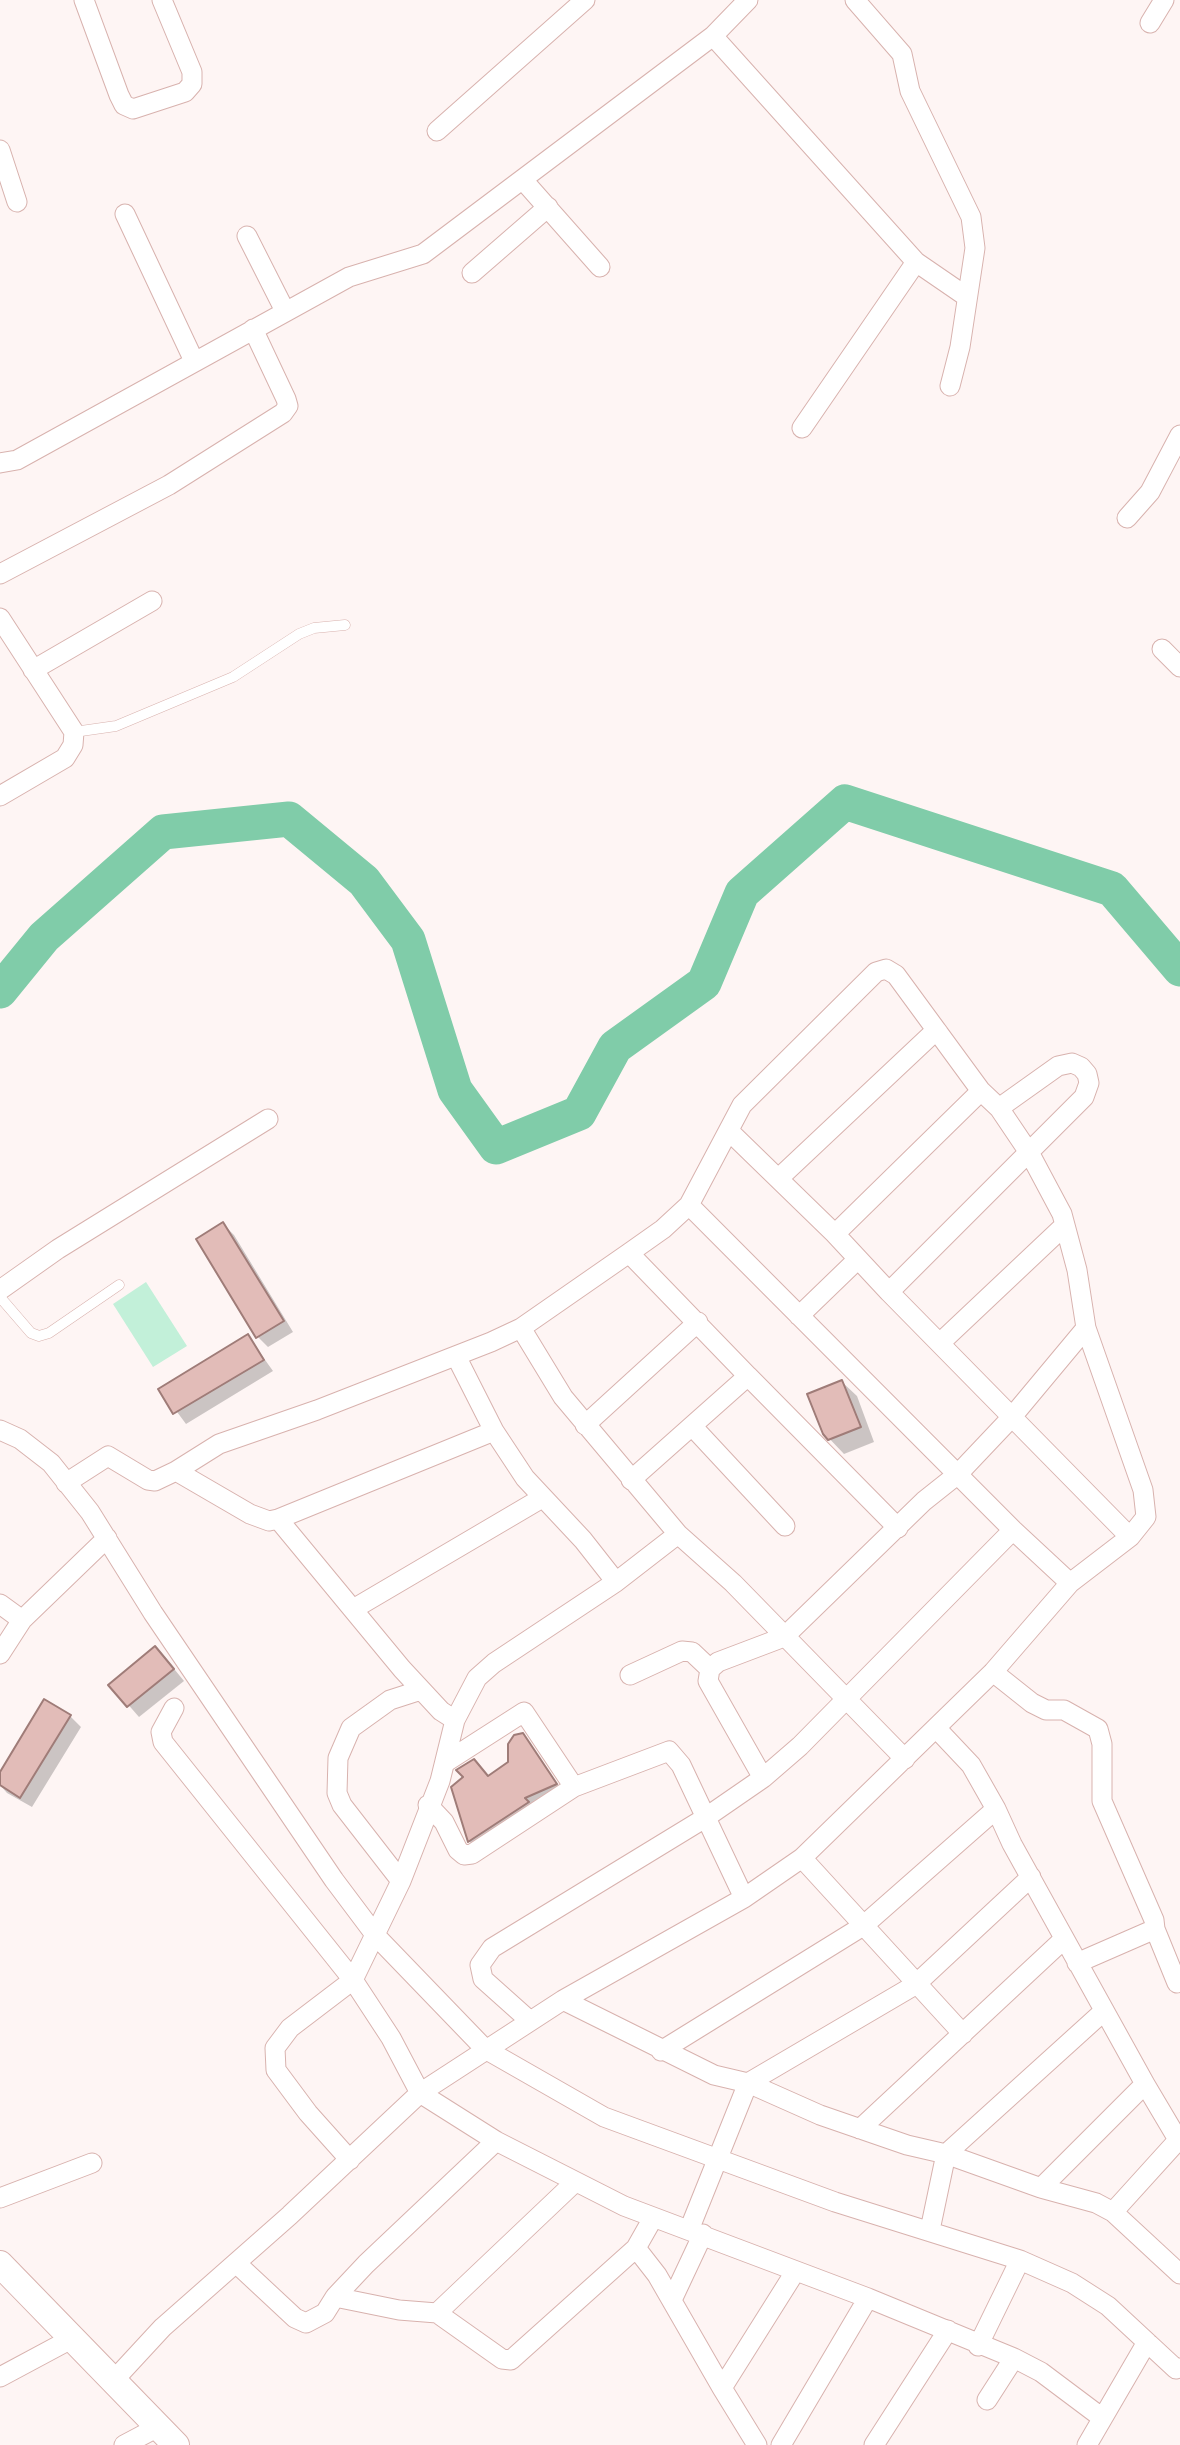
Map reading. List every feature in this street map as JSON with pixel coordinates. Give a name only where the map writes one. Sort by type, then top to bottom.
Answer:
[{"type":"main road","points":[[0,2264],[168,2436]]},
{"type":"street","points":[[84,0],[119,95],[124,104],[134,108],[185,92],[192,84],[192,72],[162,0]]},
{"type":"street","points":[[437,131],[585,0]]},
{"type":"street","points":[[0,463],[17,460],[194,360],[349,277],[424,254],[713,36],[748,0]]},
{"type":"street","points":[[855,0],[902,54],[910,91],[971,217],[975,248],[950,386]]},
{"type":"street","points":[[1150,23],[1164,0]]},
{"type":"street","points":[[713,36],[916,262],[967,297]]},
{"type":"street","points":[[0,150],[17,202]]},
{"type":"street","points":[[523,180],[600,267]]},
{"type":"street","points":[[472,273],[548,207]]},
{"type":"street","points":[[125,214],[194,360]]},
{"type":"street","points":[[247,236],[285,311]]},
{"type":"street","points":[[802,428],[916,262]]},
{"type":"street","points":[[0,574],[169,485],[283,413],[288,406],[286,399],[253,329]]},
{"type":"street","points":[[1127,518],[1150,492],[1180,435]]},
{"type":"street","points":[[33,670],[152,601]]},
{"type":"street","points":[[0,618],[74,732],[73,745],[65,758],[0,796]]},
{"type":"street","points":[[1162,649],[1180,667]]},
{"type":"street","points":[[66,1483],[108,1456],[148,1480],[155,1481],[219,1444],[456,1356],[521,1328],[663,1229],[688,1205],[742,1105],[876,972],[886,970],[896,975],[981,1091],[999,1108],[1030,1154],[1062,1214],[1077,1270],[1086,1328],[1143,1490],[1146,1517],[1130,1537],[1070,1583],[993,1672],[802,1858],[744,1898],[563,2000],[420,2093],[350,2160],[163,2327],[114,2380]]},
{"type":"street","points":[[779,1178],[930,1035],[938,1032]]},
{"type":"street","points":[[889,1292],[1030,1154],[1084,1097],[1089,1083],[1087,1074],[1072,1063],[1058,1066],[999,1108]]},
{"type":"street","points":[[835,1234],[981,1091]]},
{"type":"street","points":[[0,1290],[58,1249],[268,1119]]},
{"type":"street","points":[[729,1131],[835,1234],[1011,1418],[1130,1537]]},
{"type":"street","points":[[688,1205],[1013,1530],[1070,1583]]},
{"type":"street","points":[[940,1343],[1064,1226]]},
{"type":"street","points":[[629,1253],[898,1528]]},
{"type":"street","points":[[799,1316],[858,1259]]},
{"type":"street","points":[[585,1425],[698,1322]]},
{"type":"street","points":[[521,1328],[563,1397],[678,1534],[733,1583],[905,1759]]},
{"type":"street","points":[[763,1778],[708,1681],[710,1670],[718,1662],[784,1637],[924,1501],[957,1474],[1011,1418],[1086,1328]]},
{"type":"street","points":[[456,1356],[495,1432],[525,1478],[583,1540],[616,1582]]},
{"type":"street","points":[[631,1480],[748,1376]]},
{"type":"street","points":[[692,1426],[785,1526]]},
{"type":"street","points":[[0,1430],[20,1439],[51,1463],[107,1538],[153,1613],[300,1833],[376,1936],[485,2049],[604,2117],[835,2202],[1020,2260],[1072,2283],[1108,2306],[1179,2370]]},
{"type":"street","points":[[176,1471],[250,1514],[269,1521],[495,1432]]},
{"type":"street","points":[[355,1608],[542,1498]]},
{"type":"street","points":[[278,1519],[421,1690],[454,1720]]},
{"type":"street","points":[[530,2021],[482,1979],[480,1965],[492,1948],[705,1818],[763,1778],[846,1699],[1013,1530]]},
{"type":"street","points":[[350,2160],[308,2113],[276,2070],[275,2048],[290,2028],[353,1980],[401,1881],[446,1762],[454,1720],[477,1678],[494,1663],[616,1582],[678,1534]]},
{"type":"street","points":[[0,1654],[22,1620],[107,1538]]},
{"type":"street","points":[[0,1604],[22,1620]]},
{"type":"street","points":[[630,1675],[682,1651],[692,1652],[710,1670]]},
{"type":"street","points":[[993,1672],[1032,1703],[1046,1710],[1064,1710],[1098,1729],[1102,1744],[1102,1801],[1154,1920],[1155,1929],[1177,1983]]},
{"type":"street","points":[[401,1881],[342,1804],[337,1793],[338,1758],[351,1728],[390,1700],[421,1690]]},
{"type":"street","points":[[174,1708],[161,1732],[163,1742],[353,1980],[391,2038],[420,2093],[496,2141],[574,2183],[653,2218],[868,2298],[948,2330],[978,2346],[1014,2358],[1041,2372],[1101,2417]]},
{"type":"street","points":[[446,1762],[524,1712],[574,1787]]},
{"type":"street","points":[[937,1729],[971,1765],[1077,1963],[1180,2140],[1114,2212]]},
{"type":"street","points":[[428,1805],[444,1822],[464,1855],[472,1854],[574,1787],[669,1751],[681,1765],[744,1898]]},
{"type":"street","points":[[661,2052],[863,1926],[996,1809]]},
{"type":"street","points":[[802,1858],[915,1985],[963,2034]]},
{"type":"street","points":[[672,2300],[717,2160],[748,2082],[915,1985],[1031,1877]]},
{"type":"street","points":[[1077,1963],[1155,1929]]},
{"type":"street","points":[[860,2129],[1064,1939]]},
{"type":"street","points":[[563,2000],[661,2052],[714,2075],[748,2082],[907,2146],[946,2154],[1041,2188],[1096,2203],[1114,2212],[1180,2274]]},
{"type":"street","points":[[930,2230],[946,2154],[1104,2011]]},
{"type":"street","points":[[1041,2188],[1145,2084]]},
{"type":"street","points":[[236,2263],[295,2318],[306,2323],[325,2313],[335,2297],[366,2264],[496,2141]]},
{"type":"street","points":[[0,2198],[92,2163]]},
{"type":"street","points":[[438,2313],[574,2183]]},
{"type":"street","points":[[335,2297],[398,2311],[438,2313],[502,2359],[511,2360],[636,2248],[653,2218]]},
{"type":"street","points":[[636,2248],[672,2300],[757,2445]]},
{"type":"street","points":[[978,2346],[1020,2260]]},
{"type":"street","points":[[722,2388],[796,2272]]},
{"type":"street","points":[[781,2445],[868,2298]]},
{"type":"street","points":[[874,2445],[948,2330]]},
{"type":"street","points":[[0,2377],[71,2339]]},
{"type":"street","points":[[1087,2445],[1146,2342]]},
{"type":"street","points":[[987,2400],[1014,2358]]},
{"type":"street","points":[[124,2445],[168,2436]]},
{"type":"lane","points":[[74,732],[116,726],[233,677],[299,634],[314,628],[345,625]]},
{"type":"lane","points":[[0,1297],[31,1333],[39,1336],[50,1333],[119,1285]]},
{"type":"green space","points":[[146,1282],[187,1346],[153,1367],[113,1304]]},
{"type":"building","points":[[223,1222],[284,1321],[256,1338],[196,1239]]},
{"type":"building","points":[[248,1334],[264,1360],[173,1414],[158,1389]]},
{"type":"building","points":[[842,1380],[861,1427],[828,1440],[807,1394]]},
{"type":"building","points":[[155,1646],[174,1669],[127,1707],[108,1685]]},
{"type":"building","points":[[44,1699],[71,1715],[20,1798],[0,1785],[0,1772]]},
{"type":"building","points":[[523,1733],[557,1784],[525,1798],[529,1802],[468,1842],[451,1787],[463,1777],[456,1770],[474,1759],[488,1776],[508,1762],[508,1744],[514,1735]]},
{"type":"waterway","points":[[0,991],[44,937],[163,832],[289,819],[364,881],[408,940],[455,1090],[496,1147],[579,1113],[615,1047],[704,983],[742,893],[845,802],[1112,889],[1180,969]]}]
